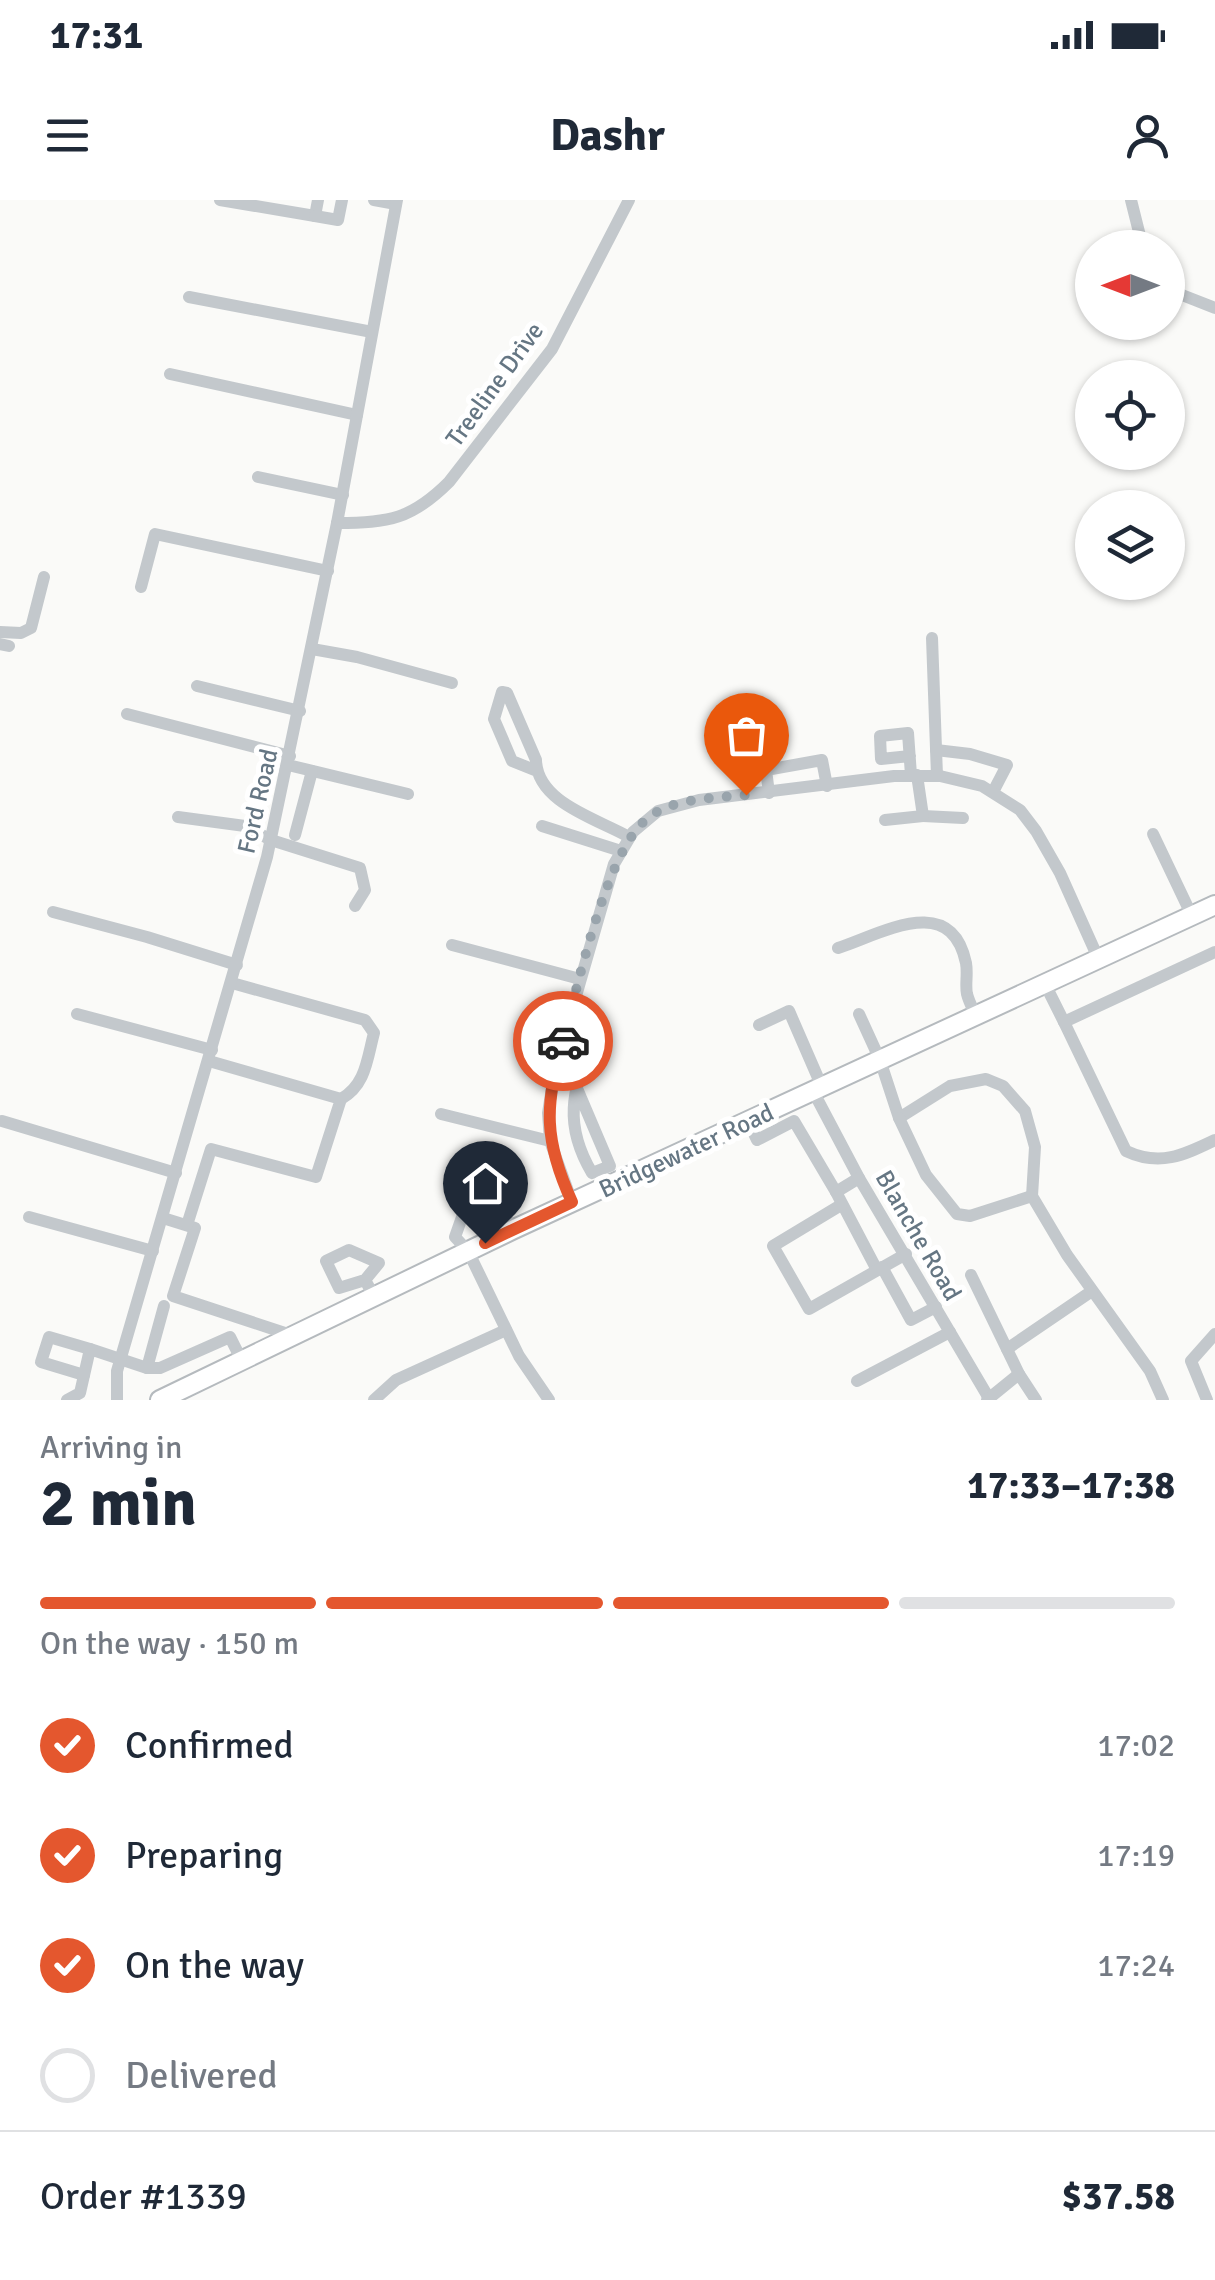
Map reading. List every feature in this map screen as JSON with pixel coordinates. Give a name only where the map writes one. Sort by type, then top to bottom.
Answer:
[{"type":"main road","name":"Bridgewater Road","points":[[160,1400],[512,1230],[1215,905]]},
{"type":"street","points":[[220,200],[338,220],[342,200]]},
{"type":"street","points":[[315,216],[318,200]]},
{"type":"street","points":[[374,200],[397,202]]},
{"type":"street","name":"Treeline Drive","points":[[338,524],[406,516],[449,482],[552,350],[629,200]]},
{"type":"street","points":[[1132,200],[1139,230]]},
{"type":"street","name":"Ford Road","points":[[117,1400],[121,1358],[271,840],[338,524],[397,202]]},
{"type":"street","points":[[1185,293],[1215,308]]},
{"type":"street","points":[[189,297],[372,332]]},
{"type":"street","points":[[170,374],[357,415]]},
{"type":"street","points":[[258,477],[342,495]]},
{"type":"street","points":[[141,587],[155,534],[328,571]]},
{"type":"street","points":[[0,632],[21,634],[31,628],[44,577]]},
{"type":"street","points":[[932,638],[936,776]]},
{"type":"street","points":[[312,649],[452,683]]},
{"type":"street","points":[[196,686],[300,710]]},
{"type":"street","points":[[536,771],[536,760],[507,693],[502,692],[494,719],[512,761],[536,771],[554,798],[629,838]]},
{"type":"street","points":[[127,714],[289,760],[312,771],[408,794]]},
{"type":"street","points":[[936,750],[970,754],[1007,765],[993,792]]},
{"type":"street","points":[[910,756],[922,816]]},
{"type":"street","points":[[768,793],[766,770],[822,760],[827,786]]},
{"type":"street","points":[[295,835],[312,771]]},
{"type":"street","points":[[572,1202],[550,1141],[550,1094],[580,979],[620,851],[647,818],[698,800],[914,775],[963,780],[993,792],[1020,810],[1036,831],[1060,873],[1099,960]]},
{"type":"street","points":[[885,820],[922,816],[963,818]]},
{"type":"street","points":[[178,817],[245,826],[271,840],[360,868],[365,890],[355,906]]},
{"type":"street","points":[[542,826],[620,851]]},
{"type":"street","points":[[1153,834],[1192,916]]},
{"type":"street","points":[[53,912],[237,965]]},
{"type":"street","points":[[838,948],[928,920],[940,923],[962,951],[967,967],[966,993],[976,1016]]},
{"type":"street","points":[[452,945],[580,979]]},
{"type":"street","points":[[1064,1022],[1215,952]]},
{"type":"street","points":[[77,1014],[341,1099],[355,1092],[374,1033],[365,1020],[232,983]]},
{"type":"street","points":[[1045,984],[1126,1151],[1143,1159],[1170,1160],[1215,1140]]},
{"type":"street","name":"Blanche Road","points":[[759,1025],[790,1012],[818,1088],[860,1178],[988,1400]]},
{"type":"street","points":[[859,1014],[926,1176],[957,1214],[970,1216],[1032,1196]]},
{"type":"street","points":[[566,1032],[590,1042],[576,1086],[572,1114],[579,1151],[592,1174],[610,1166],[576,1086]]},
{"type":"street","points":[[899,1118],[950,1086],[986,1079],[1003,1086],[1024,1111],[1035,1147],[1032,1196],[1092,1291],[1150,1372],[1163,1400]]},
{"type":"street","points":[[187,1225],[210,1149],[316,1177],[341,1099]]},
{"type":"street","points":[[441,1114],[550,1141]]},
{"type":"street","points":[[2,1121],[176,1173]]},
{"type":"street","points":[[748,1121],[757,1140],[794,1122],[911,1320],[936,1307]]},
{"type":"street","points":[[860,1178],[773,1246],[809,1309],[906,1254]]},
{"type":"street","points":[[512,1230],[504,1213],[468,1200],[455,1237],[468,1252],[519,1356],[550,1400]]},
{"type":"street","points":[[30,1216],[153,1251]]},
{"type":"street","points":[[163,1218],[195,1228],[173,1296],[295,1336]]},
{"type":"street","points":[[971,1275],[1019,1374],[1036,1400]]},
{"type":"street","points":[[365,1280],[375,1298]]},
{"type":"street","points":[[1007,1349],[1092,1291]]},
{"type":"street","points":[[147,1368],[164,1306]]},
{"type":"street","points":[[374,1400],[396,1380],[506,1330]]},
{"type":"street","points":[[857,1382],[950,1332]]},
{"type":"street","points":[[1207,1400],[1191,1361],[1215,1334]]},
{"type":"street","points":[[84,1375],[42,1362],[49,1337],[147,1368],[160,1368],[230,1337],[242,1362]]},
{"type":"street","points":[[67,1400],[80,1393],[90,1349]]},
{"type":"street","points":[[988,1400],[1019,1374]]},
{"type":"way so far","points":[[563,1041],[614,864],[624,844],[647,818],[658,812],[698,800],[746,795]]},
{"type":"route","points":[[485,1243],[572,1202],[553,1155],[548,1113],[563,1041]]}]
